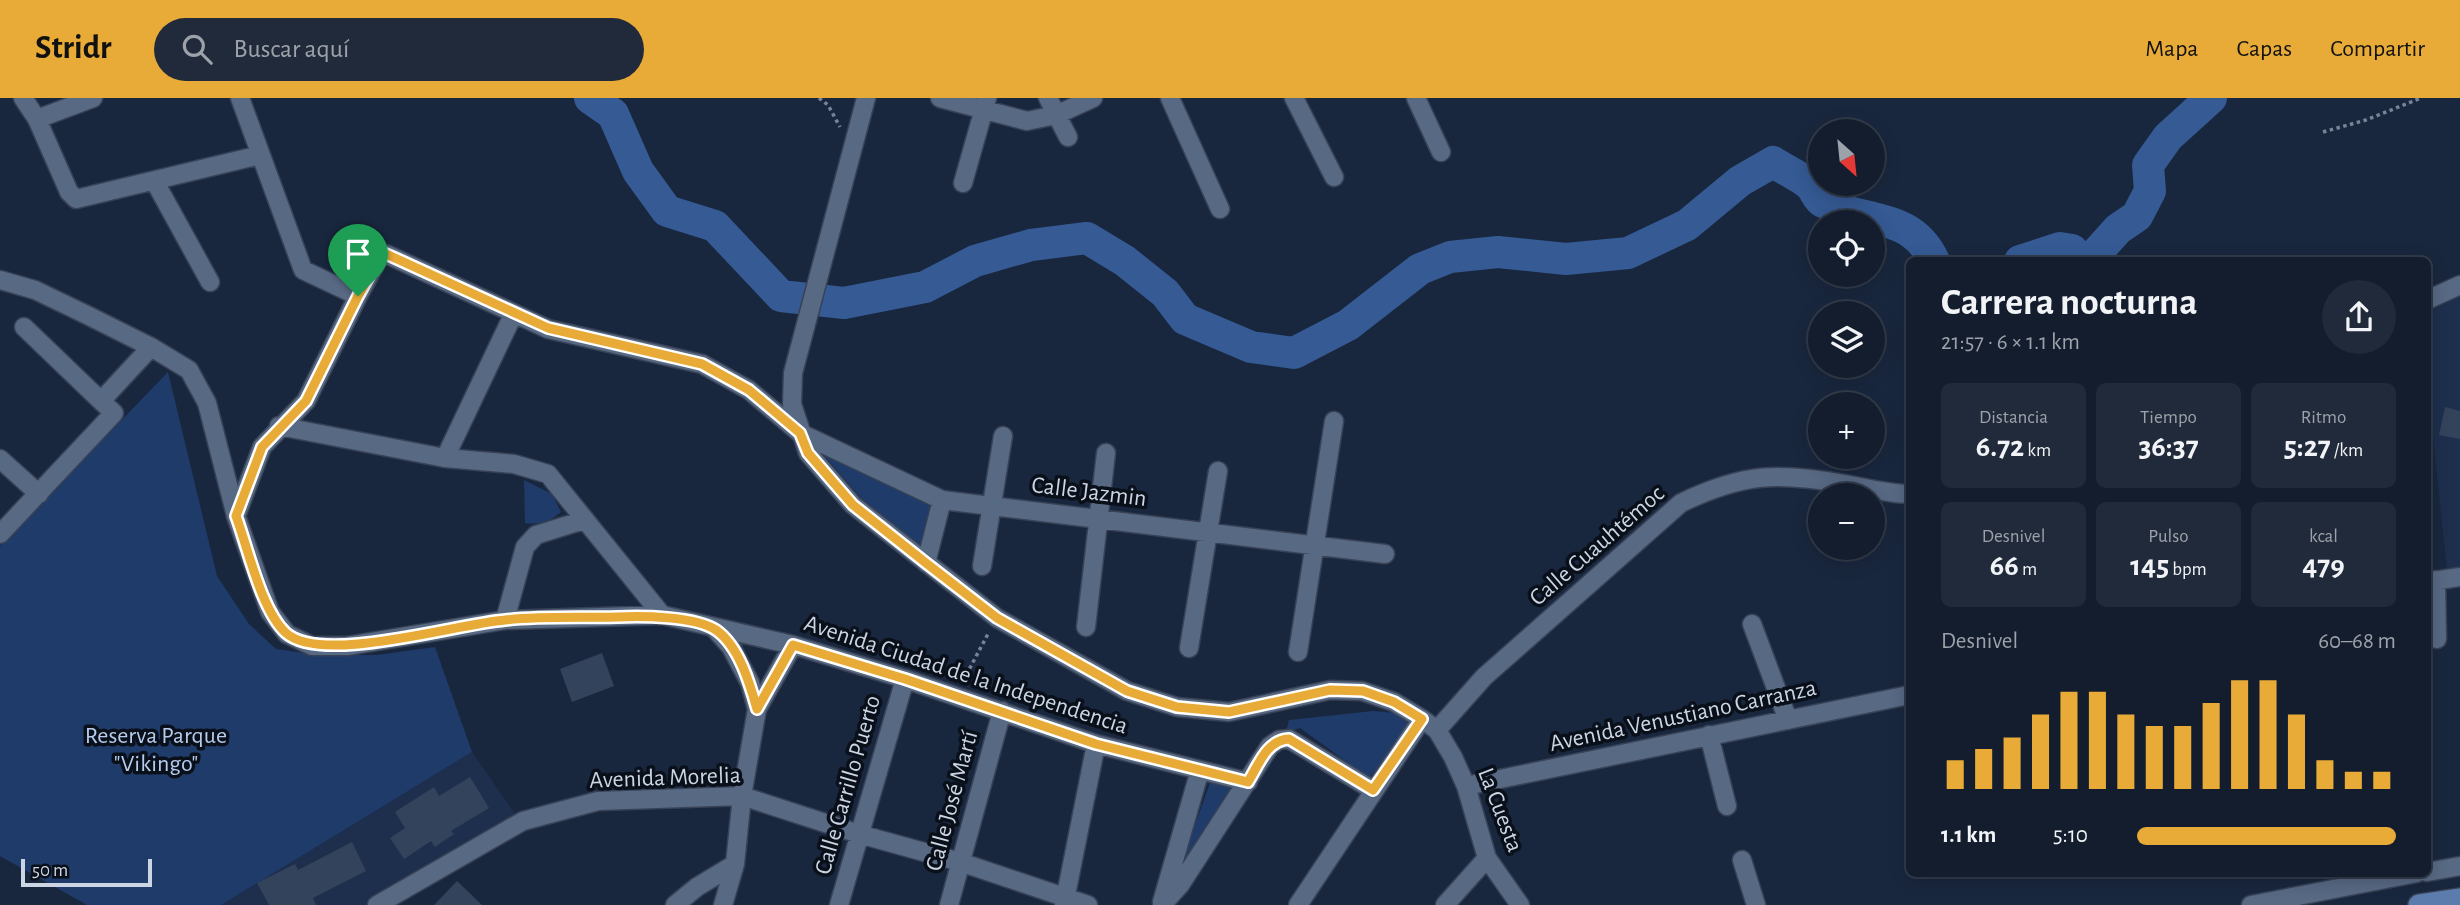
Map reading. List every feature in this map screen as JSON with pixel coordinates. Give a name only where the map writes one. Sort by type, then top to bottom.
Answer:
[{"type":"main road","points":[[2419,905],[2460,899]]},
{"type":"street","points":[[23,98],[37,118],[69,192],[76,199],[260,155]]},
{"type":"street","points":[[37,118],[93,98]]},
{"type":"street","points":[[240,98],[303,270],[358,296]]},
{"type":"street","points":[[866,98],[800,340],[793,373],[792,404],[808,453],[853,505],[997,618],[1127,691],[1177,707],[1229,712],[1330,690],[1363,691],[1394,702],[1429,725]]},
{"type":"street","points":[[940,98],[985,104],[1027,121],[1056,115],[1093,98]]},
{"type":"street","points":[[1048,98],[1068,137]]},
{"type":"street","points":[[1170,98],[1220,209]]},
{"type":"street","points":[[1294,98],[1334,177]]},
{"type":"street","points":[[1416,98],[1441,152]]},
{"type":"street","points":[[963,183],[985,104]]},
{"type":"street","points":[[155,182],[209,282]]},
{"type":"street","points":[[236,516],[262,447],[279,426],[306,401],[358,296],[379,258],[386,254],[513,315],[548,328],[702,364],[749,390],[800,433]]},
{"type":"street","name":"Avenida Ciudad de la Independencia","points":[[0,280],[35,290],[151,347],[188,370],[206,403],[236,516],[270,612],[286,634],[312,646],[347,646],[505,620],[662,615],[793,645],[905,679],[1096,744],[1248,782]]},
{"type":"street","points":[[2431,298],[2460,285]]},
{"type":"street","points":[[446,458],[513,315]]},
{"type":"street","points":[[0,534],[114,413],[24,327]]},
{"type":"street","points":[[101,401],[151,347]]},
{"type":"street","points":[[1298,652],[1334,421]]},
{"type":"street","points":[[279,426],[446,458],[514,464],[548,474],[662,615]]},
{"type":"street","name":"Calle Jazmin","points":[[800,433],[942,500],[1385,554]]},
{"type":"street","points":[[982,566],[1003,436]]},
{"type":"street","points":[[1086,627],[1106,453]]},
{"type":"street","points":[[0,459],[39,494]]},
{"type":"street","points":[[1189,648],[1218,471]]},
{"type":"street","name":"Calle Cuauhtémoc","points":[[1298,905],[1373,790],[1429,725],[1681,503],[1716,486],[1740,479],[1783,475],[1906,494]]},
{"type":"street","points":[[926,563],[942,500]]},
{"type":"street","points":[[505,620],[525,547],[536,536],[584,520]]},
{"type":"street","points":[[2437,639],[2432,581],[2460,577]]},
{"type":"street","points":[[1752,624],[1768,658],[1788,720]]},
{"type":"street","points":[[715,629],[731,647],[750,683],[757,709]]},
{"type":"street","points":[[723,905],[735,864],[742,796],[757,709],[793,645]]},
{"type":"street","name":"Calle Carrillo Puerto","points":[[839,905],[905,679]]},
{"type":"street","name":"Avenida Venustiano Carranza","points":[[1466,786],[1906,696]]},
{"type":"street","name":"Calle José Martí","points":[[949,905],[1002,711]]},
{"type":"street","name":"La Cuesta","points":[[1429,725],[1466,786],[1488,858],[1520,905]]},
{"type":"street","points":[[1709,735],[1727,806]]},
{"type":"street","points":[[1162,905],[1180,885],[1270,746],[1279,740],[1289,739],[1373,790]]},
{"type":"street","points":[[1065,901],[1096,744]]},
{"type":"street","points":[[1162,905],[1200,770]]},
{"type":"street","name":"Avenida Morelia","points":[[377,905],[523,821],[598,801],[742,796],[859,834],[960,862],[1065,901],[1088,905]]},
{"type":"street","points":[[1445,905],[1488,858]]},
{"type":"street","points":[[1742,860],[1756,905]]},
{"type":"street","points":[[675,905],[697,887],[735,864]]},
{"type":"street","points":[[2431,871],[2460,866]]},
{"type":"street","points":[[2251,905],[2340,880],[2373,877]]},
{"type":"path","points":[[819,98],[828,105],[840,127],[841,143],[851,153]]},
{"type":"path","points":[[2323,132],[2421,98]]},
{"type":"path","points":[[954,697],[997,618]]},
{"type":"shaded area","points":[[2460,295],[2460,572],[2447,570],[2431,420],[2431,309]]},
{"type":"shaded area","points":[[472,752],[516,815],[368,905],[221,905]]},
{"type":"green space","name":"Reserva Parque \"Vikingo\"","points":[[168,372],[217,576],[249,624],[276,649],[319,655],[377,655],[435,647],[472,752],[221,905],[87,905],[0,856],[0,546]]},
{"type":"green space","points":[[818,448],[938,506],[923,550],[861,498]]},
{"type":"green space","points":[[524,480],[552,494],[561,512],[544,522],[525,523]]},
{"type":"green space","points":[[1373,711],[1396,713],[1413,724],[1369,778],[1300,728],[1286,732],[1289,720]]},
{"type":"green space","points":[[1210,783],[1238,790],[1170,894]]},
{"type":"building","points":[[2445,407],[2460,411],[2460,439],[2439,435]]},
{"type":"building","points":[[602,653],[614,686],[572,702],[560,669]]},
{"type":"building","points":[[470,777],[489,808],[451,831],[454,834],[435,847],[431,841],[404,859],[390,838],[405,828],[395,812],[434,787],[439,796]]},
{"type":"building","points":[[352,842],[366,871],[313,898],[316,905],[269,905],[257,883],[295,864],[298,870]]},
{"type":"building","points":[[457,881],[482,905],[434,905]]},
{"type":"waterway","points":[[590,98],[613,114],[638,171],[667,211],[715,226],[781,296],[844,303],[925,287],[975,261],[1031,245],[1087,238],[1125,261],[1165,293],[1185,319],[1251,347],[1294,353],[1348,325],[1420,269],[1450,257],[1498,252],[1566,259],[1628,253],[1687,225],[1740,181],[1773,162],[1806,182],[1823,202],[1900,226],[1913,234],[1932,257]]},
{"type":"waterway","points":[[2093,257],[2118,229],[2137,216],[2150,191],[2148,165],[2168,137],[2211,98]]},
{"type":"waterway","points":[[2032,257],[2060,248],[2072,250],[2078,257]]},
{"type":"route","points":[[386,254],[396,256],[513,315],[548,328],[702,364],[749,390],[800,433],[808,453],[853,505],[997,618],[1127,691],[1177,707],[1229,712],[1330,690],[1363,691],[1394,702],[1422,719],[1373,790],[1289,739],[1279,740],[1270,746],[1248,782],[1096,744],[905,679],[793,645],[757,709],[750,683],[731,647],[715,629],[662,615],[505,620],[347,646],[312,646],[286,634],[270,612],[236,516],[262,447],[279,426],[306,401],[358,296],[379,258],[386,254]]}]
